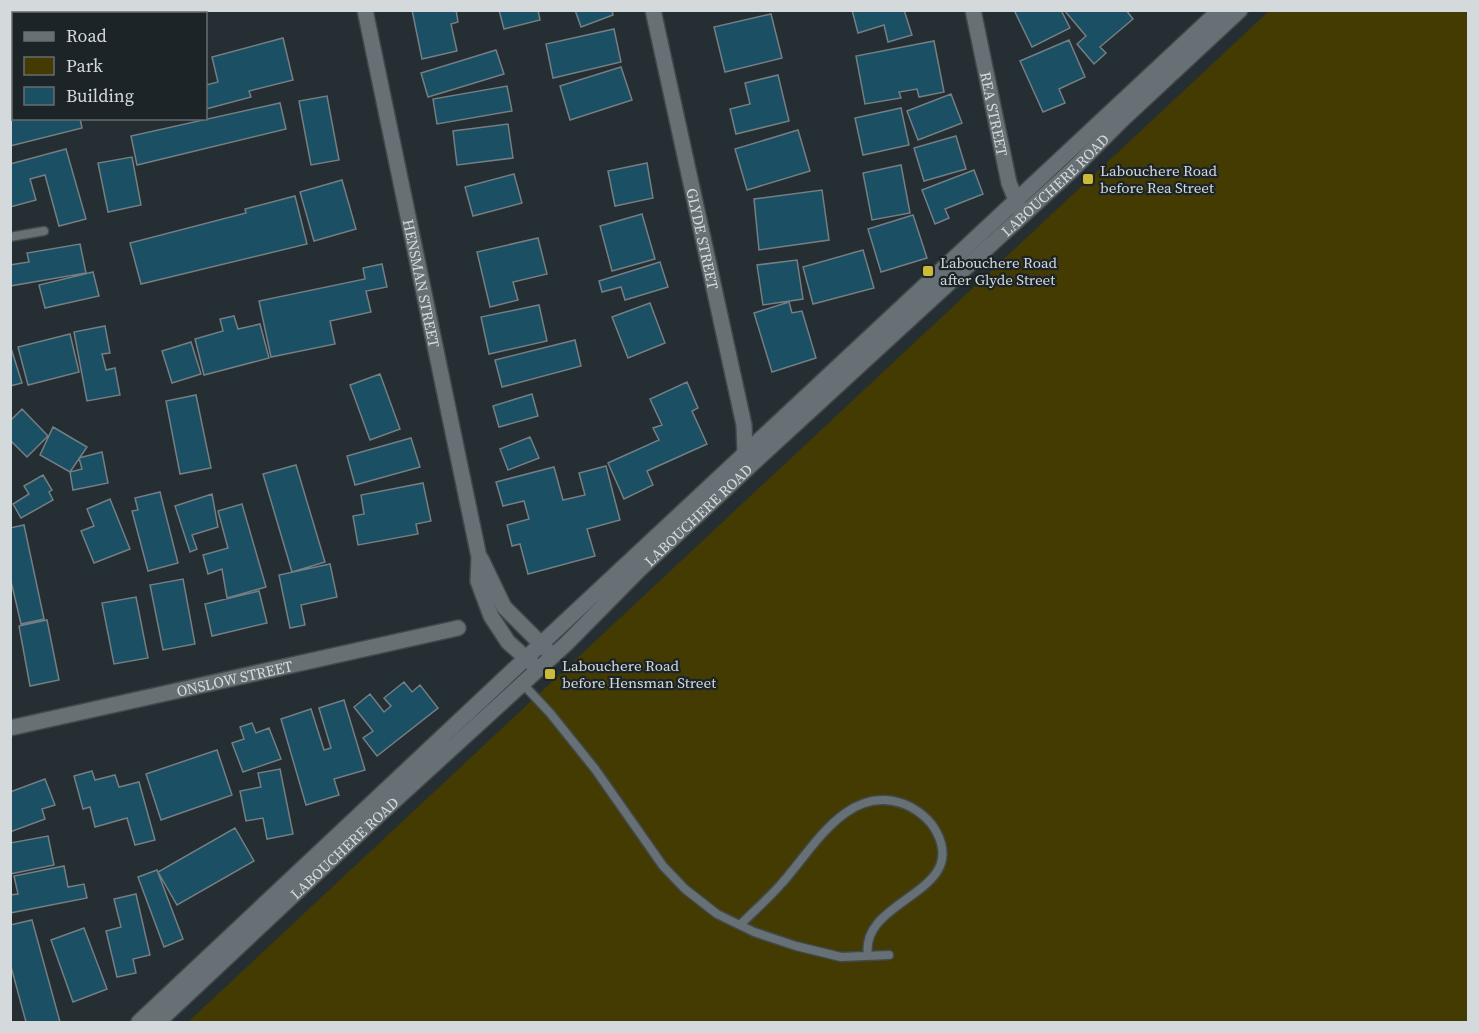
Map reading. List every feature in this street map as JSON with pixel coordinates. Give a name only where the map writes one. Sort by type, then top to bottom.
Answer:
[{"type":"main road","name":"HENSMAN STREET","points":[[365,10],[479,557],[478,581],[491,616],[508,642],[538,669]]},
{"type":"main road","name":"GLYDE STREET","points":[[653,10],[744,425],[748,459]]},
{"type":"main road","name":"REA STREET","points":[[974,10],[1009,183],[1019,209]]},
{"type":"main road","name":"LABOUCHERE ROAD","points":[[1019,209],[1220,10]]},
{"type":"main road","name":"LABOUCHERE ROAD","points":[[158,1023],[382,812],[516,678],[527,657],[748,459],[1019,209],[1240,10]]},
{"type":"main road","name":"LABOUCHERE ROAD","points":[[139,1023],[516,678],[538,669],[748,459]]},
{"type":"main road","name":"HENSMAN STREET","points":[[479,557],[504,607],[552,656]]},
{"type":"main road","name":"ONSLOW STREET","points":[[10,728],[458,628]]},
{"type":"lane","points":[[10,237],[44,231]]},
{"type":"lane","points":[[516,678],[550,712],[595,769],[663,866],[685,890],[717,914],[754,932],[830,955],[841,957],[889,955]]},
{"type":"lane","points":[[740,925],[783,882],[839,817],[855,807],[870,802],[891,800],[906,804],[923,815],[935,828],[942,842],[943,858],[934,878],[882,918],[870,935],[868,956]]},
{"type":"green space","points":[[1269,11],[1468,11],[1468,1022],[188,1022]]},
{"type":"building","points":[[10,10],[29,10],[30,12],[12,12],[10,19]]},
{"type":"building","points":[[33,10],[53,10],[48,12],[34,12]]},
{"type":"building","points":[[67,10],[100,10],[100,12],[68,12]]},
{"type":"building","points":[[109,10],[140,10],[140,12],[110,12]]},
{"type":"building","points":[[412,10],[456,10],[458,22],[451,24],[457,51],[422,59]]},
{"type":"building","points":[[499,10],[538,10],[540,20],[504,29]]},
{"type":"building","points":[[575,10],[612,10],[613,15],[581,27]]},
{"type":"building","points":[[852,10],[904,10],[912,35],[888,42],[884,25],[858,33]]},
{"type":"building","points":[[1014,10],[1061,10],[1070,28],[1032,47]]},
{"type":"building","points":[[1064,10],[1126,10],[1133,19],[1100,47],[1106,53],[1094,64],[1077,44],[1086,36]]},
{"type":"building","points":[[771,14],[782,58],[725,72],[714,27]]},
{"type":"building","points":[[614,29],[621,62],[553,78],[546,44]]},
{"type":"building","points":[[283,38],[293,80],[249,91],[251,97],[207,109],[207,85],[218,82],[212,57]]},
{"type":"building","points":[[1069,40],[1085,77],[1059,89],[1065,103],[1043,112],[1020,61]]},
{"type":"building","points":[[934,41],[944,92],[919,97],[917,89],[899,92],[901,98],[865,104],[856,56]]},
{"type":"building","points":[[496,50],[504,74],[428,97],[421,73]]},
{"type":"building","points":[[621,67],[632,100],[570,120],[560,86]]},
{"type":"building","points":[[778,75],[789,121],[736,134],[730,109],[750,104],[745,83]]},
{"type":"building","points":[[507,86],[512,111],[437,124],[433,99]]},
{"type":"building","points":[[951,94],[962,123],[918,140],[907,111]]},
{"type":"building","points":[[327,96],[339,160],[311,165],[299,101]]},
{"type":"building","points":[[280,103],[286,129],[137,165],[131,136]]},
{"type":"building","points":[[901,108],[909,145],[863,155],[855,118]]},
{"type":"building","points":[[10,109],[12,109],[12,120],[80,120],[82,128],[10,146]]},
{"type":"building","points":[[508,124],[513,158],[457,165],[453,131]]},
{"type":"building","points":[[798,130],[810,171],[747,190],[735,149]]},
{"type":"building","points":[[956,136],[966,169],[924,181],[914,148]]},
{"type":"building","points":[[66,149],[86,219],[59,226],[45,175],[30,179],[36,200],[10,207],[10,164]]},
{"type":"building","points":[[132,157],[141,205],[108,212],[98,163]]},
{"type":"building","points":[[647,163],[653,198],[615,206],[608,171]]},
{"type":"building","points":[[901,165],[910,213],[872,220],[863,173]]},
{"type":"building","points":[[974,170],[983,194],[945,209],[949,218],[935,224],[922,190]]},
{"type":"building","points":[[514,174],[522,203],[473,216],[465,187]]},
{"type":"building","points":[[342,180],[356,229],[314,241],[300,192]]},
{"type":"building","points":[[822,190],[829,240],[759,250],[754,199]]},
{"type":"building","points":[[295,196],[307,244],[141,284],[130,243],[246,213],[245,209]]},
{"type":"building","points":[[642,214],[655,259],[612,271],[600,226]]},
{"type":"building","points":[[913,215],[927,258],[881,272],[868,229]]},
{"type":"building","points":[[538,238],[547,274],[513,282],[518,300],[490,307],[477,252]]},
{"type":"building","points":[[80,244],[86,273],[10,286],[10,265],[29,262],[27,253]]},
{"type":"building","points":[[863,250],[874,288],[813,304],[803,267]]},
{"type":"building","points":[[797,260],[803,299],[763,305],[757,265]]},
{"type":"building","points":[[660,262],[668,287],[625,300],[621,287],[602,292],[599,281]]},
{"type":"building","points":[[382,264],[387,287],[366,291],[371,312],[330,321],[335,344],[271,357],[259,301],[365,279],[363,268]]},
{"type":"building","points":[[93,272],[99,296],[45,308],[39,285]]},
{"type":"building","points":[[789,302],[792,313],[802,311],[816,358],[772,372],[754,313]]},
{"type":"building","points":[[650,303],[665,343],[628,358],[612,317]]},
{"type":"building","points":[[539,305],[547,341],[489,354],[481,317]]},
{"type":"building","points":[[234,316],[238,329],[260,324],[269,358],[204,375],[195,339],[223,331],[220,319]]},
{"type":"building","points":[[105,326],[110,353],[102,354],[106,370],[115,368],[120,395],[87,401],[74,332]]},
{"type":"building","points":[[70,334],[79,372],[28,385],[18,347]]},
{"type":"building","points":[[575,340],[581,366],[502,387],[495,360]]},
{"type":"building","points":[[191,342],[201,374],[172,383],[162,351]]},
{"type":"building","points":[[10,345],[22,383],[10,386]]},
{"type":"building","points":[[380,374],[400,429],[370,440],[350,385]]},
{"type":"building","points":[[687,382],[698,408],[692,411],[707,444],[647,471],[653,485],[624,499],[608,463],[659,440],[653,428],[662,425],[650,399]]},
{"type":"building","points":[[532,394],[538,416],[499,427],[493,406]]},
{"type":"building","points":[[196,395],[211,468],[180,474],[166,401]]},
{"type":"building","points":[[22,409],[48,436],[27,457],[10,440],[10,421]]},
{"type":"building","points":[[53,427],[87,447],[70,472],[40,455]]},
{"type":"building","points":[[530,437],[539,458],[508,470],[500,449]]},
{"type":"building","points":[[411,438],[420,467],[355,485],[347,456]]},
{"type":"building","points":[[102,452],[108,483],[73,490],[70,472],[82,469],[79,458]]},
{"type":"building","points":[[296,465],[325,562],[292,572],[263,474]]},
{"type":"building","points":[[606,466],[620,520],[587,529],[595,556],[528,574],[520,544],[512,546],[507,525],[529,519],[524,501],[503,506],[496,482],[554,467],[563,500],[585,495],[579,473]]},
{"type":"building","points":[[43,475],[52,490],[49,492],[53,500],[21,518],[13,504],[29,494],[24,486]]},
{"type":"building","points":[[423,483],[431,521],[416,524],[418,534],[358,545],[353,516],[364,514],[361,495]]},
{"type":"building","points":[[160,492],[178,563],[148,571],[132,511],[138,510],[135,498]]},
{"type":"building","points":[[212,494],[218,527],[192,535],[197,549],[190,552],[175,506]]},
{"type":"building","points":[[110,499],[130,549],[94,563],[81,531],[94,526],[87,509]]},
{"type":"building","points":[[242,504],[266,587],[227,598],[222,569],[208,574],[203,555],[228,548],[218,511]]},
{"type":"building","points":[[24,525],[44,619],[21,624],[10,577],[10,528]]},
{"type":"building","points":[[330,564],[337,597],[301,605],[305,625],[290,628],[279,575]]},
{"type":"building","points":[[183,579],[195,644],[163,650],[150,585]]},
{"type":"building","points":[[259,591],[267,623],[212,636],[205,604]]},
{"type":"building","points":[[136,597],[148,658],[114,664],[102,603]]},
{"type":"building","points":[[47,620],[59,680],[30,686],[19,626]]},
{"type":"building","points":[[404,682],[412,692],[420,685],[438,708],[377,756],[363,738],[373,731],[354,707],[370,694],[384,712],[391,706],[384,698]]},
{"type":"building","points":[[344,700],[365,770],[334,779],[339,795],[306,805],[281,719],[311,709],[324,750],[331,748],[319,708]]},
{"type":"building","points":[[252,723],[256,733],[269,728],[281,759],[243,772],[232,743],[244,739],[240,727]]},
{"type":"building","points":[[217,750],[232,795],[161,820],[146,774]]},
{"type":"building","points":[[280,769],[293,834],[267,839],[263,818],[246,821],[240,791],[261,787],[258,773]]},
{"type":"building","points":[[92,771],[95,780],[115,775],[119,787],[139,782],[155,840],[135,845],[127,818],[95,827],[90,807],[83,809],[74,776]]},
{"type":"building","points":[[45,779],[55,805],[42,809],[45,819],[10,832],[10,792]]},
{"type":"building","points":[[235,828],[254,861],[177,905],[158,872]]},
{"type":"building","points":[[48,836],[54,865],[10,874],[10,843]]},
{"type":"building","points":[[64,866],[68,887],[84,884],[87,898],[10,913],[10,895],[18,894],[14,876]]},
{"type":"building","points":[[157,870],[183,939],[164,947],[138,877]]},
{"type":"building","points":[[136,894],[150,955],[133,959],[136,973],[117,977],[106,931],[121,927],[114,899]]},
{"type":"building","points":[[32,920],[60,1022],[26,1022],[10,963],[10,925]]},
{"type":"building","points":[[84,928],[107,989],[73,1002],[51,940]]},
{"type":"place","name":"Labouchere Road before Rea Street","points":[[1088,179]]},
{"type":"place","name":"Labouchere Road after Glyde Street","points":[[928,271]]},
{"type":"place","name":"Labouchere Road before Hensman Street","points":[[550,674]]}]
